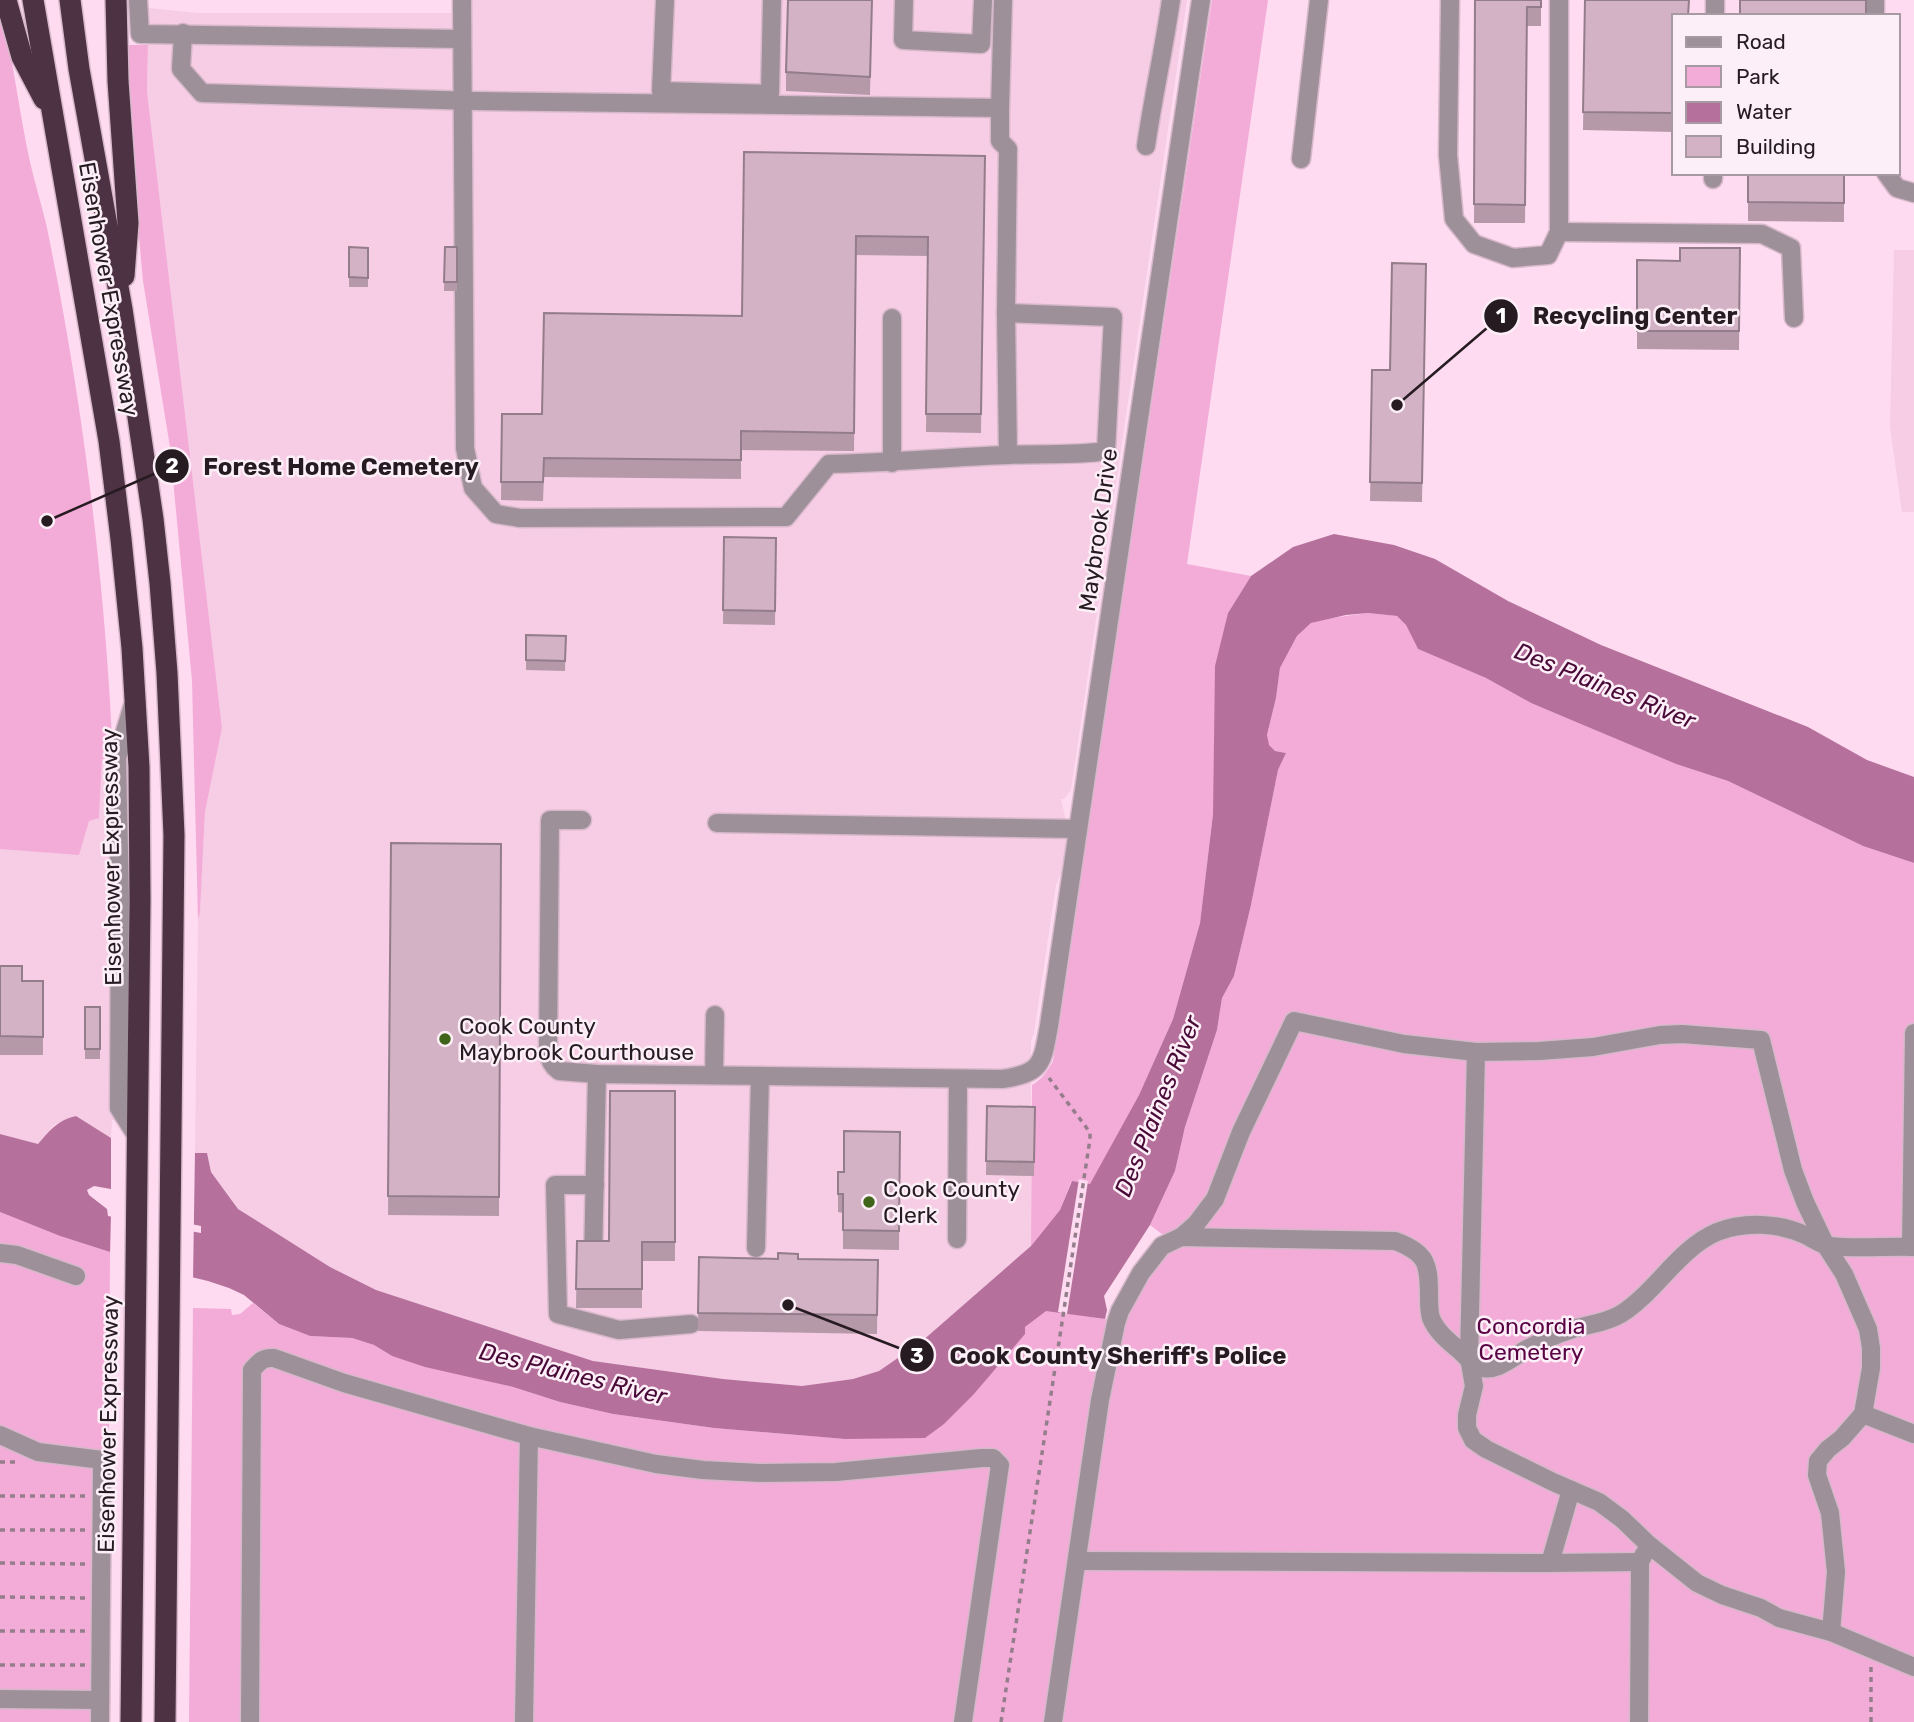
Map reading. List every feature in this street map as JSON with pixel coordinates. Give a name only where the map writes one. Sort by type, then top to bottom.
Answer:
[{"type":"highway","points":[[6,0],[22,57],[52,116]]},
{"type":"highway","name":"Eisenhower Expressway","points":[[33,0],[109,441],[132,648],[139,767],[140,901],[131,1722]]},
{"type":"highway","name":"Eisenhower Expressway","points":[[70,0],[79,69],[122,309],[153,519],[167,673],[174,835],[165,1722]]},
{"type":"highway","points":[[116,0],[118,81],[128,223],[122,309]]},
{"type":"street","points":[[138,0],[140,34],[461,39]]},
{"type":"street","points":[[461,0],[465,448],[473,488],[496,514],[520,519],[786,517],[829,464],[1091,453],[1105,450],[1113,317],[1006,313]]},
{"type":"street","points":[[665,0],[662,91],[770,94],[772,0]]},
{"type":"street","points":[[904,0],[903,40],[981,44],[983,0]]},
{"type":"street","points":[[1003,0],[1000,141],[1008,149],[1007,455]]},
{"type":"street","points":[[1146,146],[1171,0]]},
{"type":"street","name":"Maybrook Drive","points":[[1039,1066],[1044,1056],[1049,1026],[1201,0]]},
{"type":"street","points":[[1301,159],[1319,0]]},
{"type":"street","points":[[1450,0],[1448,155],[1454,219],[1474,244],[1513,258],[1548,255],[1559,232],[1559,0]]},
{"type":"street","points":[[183,33],[181,69],[202,93],[462,101],[1000,108]]},
{"type":"street","points":[[1887,175],[1897,188],[1914,194]]},
{"type":"street","points":[[1559,232],[1762,234],[1791,248],[1794,318]]},
{"type":"street","points":[[892,318],[892,463]]},
{"type":"street","points":[[582,820],[550,820],[549,1059],[559,1071],[597,1074],[958,1079],[1016,1077],[1039,1066]]},
{"type":"street","points":[[717,823],[1078,829]]},
{"type":"street","points":[[714,1075],[715,1015]]},
{"type":"street","points":[[1053,1722],[1100,1400],[1116,1323],[1126,1298],[1153,1256],[1162,1246],[1181,1237],[1196,1224],[1216,1199],[1247,1120],[1294,1021],[1404,1044],[1476,1052],[1593,1047],[1660,1035],[1682,1034],[1761,1040],[1793,1170],[1805,1202],[1826,1246],[1844,1274],[1868,1329],[1871,1368],[1863,1415],[1818,1461],[1817,1475],[1830,1513],[1836,1572],[1831,1632]]},
{"type":"street","points":[[1181,1237],[1395,1241],[1408,1245],[1420,1254],[1427,1264],[1430,1316],[1437,1329],[1479,1367],[1490,1368],[1571,1329],[1597,1325],[1620,1314],[1641,1299],[1682,1257],[1717,1232],[1740,1226],[1762,1225],[1804,1234],[1826,1246],[1913,1247],[1914,1033]]},
{"type":"street","points":[[1476,1052],[1469,1358],[1474,1386],[1467,1428],[1473,1440],[1486,1449],[1599,1502],[1697,1583],[1779,1618],[1831,1632],[1914,1667]]},
{"type":"street","points":[[593,1260],[597,1074]]},
{"type":"street","points":[[757,1248],[760,1076]]},
{"type":"street","points":[[957,1239],[958,1079]]},
{"type":"street","points":[[595,1185],[555,1185],[558,1314],[619,1330],[691,1324]]},
{"type":"street","points":[[0,1253],[17,1255],[76,1276]]},
{"type":"street","points":[[250,1722],[252,1370],[267,1358],[274,1358],[344,1384],[529,1436],[656,1464],[760,1473],[836,1472],[993,1458],[1000,1465],[963,1722]]},
{"type":"street","points":[[1863,1415],[1914,1434]]},
{"type":"street","points":[[0,1435],[38,1452],[102,1460],[100,1722]]},
{"type":"street","points":[[524,1722],[529,1436]]},
{"type":"street","points":[[1550,1563],[1572,1490]]},
{"type":"street","points":[[1639,1722],[1640,1562],[1648,1544]]},
{"type":"street","points":[[1078,1561],[1640,1562]]},
{"type":"street","points":[[0,1699],[100,1700]]},
{"type":"path","points":[[1001,1722],[1090,1139],[1089,1131],[1039,1066]]},
{"type":"path","points":[[0,1496],[102,1497]]},
{"type":"path","points":[[0,1530],[101,1531]]},
{"type":"path","points":[[0,1563],[101,1564]]},
{"type":"path","points":[[0,1597],[101,1598]]},
{"type":"path","points":[[0,1631],[101,1632]]},
{"type":"path","points":[[1871,1649],[1871,1722]]},
{"type":"path","points":[[0,1665],[101,1665]]},
{"type":"shaded area","points":[[469,0],[1187,0],[1071,790],[1061,799],[1071,842],[1056,885],[1031,1041],[1031,1246],[921,1342],[879,1371],[853,1379],[802,1386],[723,1379],[593,1361],[376,1290],[330,1267],[238,1209],[211,1172],[207,1153],[195,1153],[198,920],[205,812],[222,728],[147,91],[149,8],[198,13],[455,13]]},
{"type":"shaded area","points":[[1894,250],[1914,250],[1914,512],[1902,512],[1890,427]]},
{"type":"shaded area","points":[[102,758],[122,758],[123,1120],[112,1120],[111,1138],[76,1116],[54,1125],[38,1144],[0,1134],[0,849],[99,817]]},
{"type":"green space","points":[[1212,0],[1268,0],[1187,564],[1251,576],[1228,613],[1213,814],[1200,923],[1173,1019],[1139,1095],[1090,1185],[1071,1182],[1060,1210],[1031,1246],[1032,1085],[1044,1075],[1053,1061]]},
{"type":"green space","points":[[0,11],[60,294],[82,426],[98,558],[113,758],[102,759],[99,818],[89,821],[79,855],[0,849]]},
{"type":"green space","points":[[125,45],[148,45],[147,91],[222,728],[205,812],[198,920],[192,681],[170,447],[143,281]]},
{"type":"green space","name":"Concordia Cemetery","points":[[1368,613],[1397,616],[1406,625],[1418,649],[1486,678],[1531,703],[1676,764],[1728,781],[1863,846],[1914,863],[1914,1722],[189,1722],[193,1308],[231,1309],[232,1315],[240,1314],[253,1303],[279,1324],[310,1336],[352,1338],[374,1345],[392,1356],[613,1414],[714,1428],[845,1439],[974,1394],[1025,1327],[1046,1310],[1110,1320],[1124,1286],[1163,1235],[1150,1225],[1175,1171],[1185,1127],[1217,1030],[1222,998],[1234,976],[1278,770],[1286,753],[1275,751],[1268,745],[1267,735],[1280,668],[1297,636],[1311,623]]},
{"type":"green space","points":[[0,1212],[110,1252],[107,1722],[0,1722]]},
{"type":"water","name":"Des Plaines River","points":[[1334,534],[1394,545],[1435,559],[1508,601],[1601,645],[1808,727],[1867,760],[1914,777],[1914,863],[1863,846],[1728,781],[1676,764],[1531,703],[1486,678],[1418,649],[1406,625],[1397,616],[1368,613],[1311,623],[1297,636],[1280,668],[1267,735],[1269,745],[1275,751],[1286,753],[1278,770],[1251,905],[1234,976],[1222,998],[1217,1030],[1185,1127],[1175,1171],[1150,1225],[1104,1296],[1107,1310],[1105,1319],[1046,1311],[1025,1327],[1025,1334],[974,1394],[944,1424],[925,1438],[845,1439],[714,1428],[613,1414],[560,1402],[513,1387],[425,1367],[352,1338],[310,1336],[279,1324],[244,1295],[229,1288],[133,1263],[0,1212],[0,1134],[38,1144],[59,1123],[76,1116],[111,1138],[207,1153],[211,1172],[238,1209],[330,1267],[376,1290],[593,1361],[723,1379],[802,1386],[853,1379],[879,1371],[921,1342],[1031,1246],[1060,1210],[1072,1181],[1090,1184],[1139,1095],[1173,1019],[1200,923],[1213,814],[1215,666],[1228,613],[1251,576],[1293,547]],"holes":[[[94,1186],[144,1195],[191,1224],[201,1226],[201,1233],[108,1216],[107,1209],[89,1195],[87,1190]]]},
{"type":"pier","points":[[111,1134],[195,1151],[193,1281],[132,1267],[110,1256],[111,1213],[189,1228],[174,1212],[143,1198],[111,1191]]},
{"type":"pier","points":[[1079,1179],[1088,1181],[1067,1314],[1058,1312]]},
{"type":"building","points":[[788,0],[872,0],[870,77],[786,72]]},
{"type":"building","points":[[1475,0],[1541,0],[1541,7],[1527,7],[1525,205],[1474,204]]},
{"type":"building","points":[[1585,0],[1689,0],[1688,14],[1672,14],[1672,113],[1583,112]]},
{"type":"building","points":[[1740,0],[1866,0],[1866,14],[1740,14]]},
{"type":"building","points":[[744,152],[985,156],[981,414],[926,414],[928,237],[856,236],[854,433],[741,431],[741,460],[544,458],[543,482],[501,482],[502,414],[542,414],[544,313],[742,316]]},
{"type":"building","points":[[1748,175],[1844,175],[1844,203],[1748,202]]},
{"type":"building","points":[[349,247],[368,248],[368,278],[349,277]]},
{"type":"building","points":[[445,247],[457,247],[457,282],[444,282]]},
{"type":"building","points":[[1680,248],[1740,248],[1739,331],[1637,331],[1637,260],[1680,261]]},
{"type":"building","points":[[1392,263],[1426,264],[1422,483],[1370,482],[1372,370],[1390,370]]},
{"type":"building","points":[[724,537],[776,538],[775,611],[723,610]]},
{"type":"building","points":[[526,635],[566,636],[565,661],[526,660]]},
{"type":"building","name":"Cook County Maybrook Courthouse","points":[[391,843],[501,844],[499,1197],[388,1196]]},
{"type":"building","points":[[0,966],[22,966],[22,981],[43,981],[43,1037],[0,1036]]},
{"type":"building","points":[[85,1007],[100,1007],[100,1049],[85,1049]]},
{"type":"building","points":[[610,1091],[675,1091],[675,1242],[642,1242],[642,1289],[576,1289],[577,1241],[609,1241]]},
{"type":"building","points":[[987,1106],[1035,1107],[1034,1162],[986,1161]]},
{"type":"building","name":"Cook County Clerk","points":[[844,1131],[900,1132],[899,1231],[843,1230],[843,1194],[838,1194],[838,1172],[844,1172]]},
{"type":"building","points":[[778,1253],[798,1254],[798,1259],[878,1260],[877,1315],[698,1313],[699,1257],[778,1259]]},
{"type":"place","name":"Recycling Center","points":[[1397,405]]},
{"type":"place","name":"Forest Home Cemetery","points":[[47,521]]},
{"type":"place","name":"Cook County Maybrook Courthouse","points":[[445,1039]]},
{"type":"place","name":"Cook County Clerk","points":[[869,1202]]},
{"type":"place","name":"Cook County Sheriff's Police","points":[[788,1305]]}]
